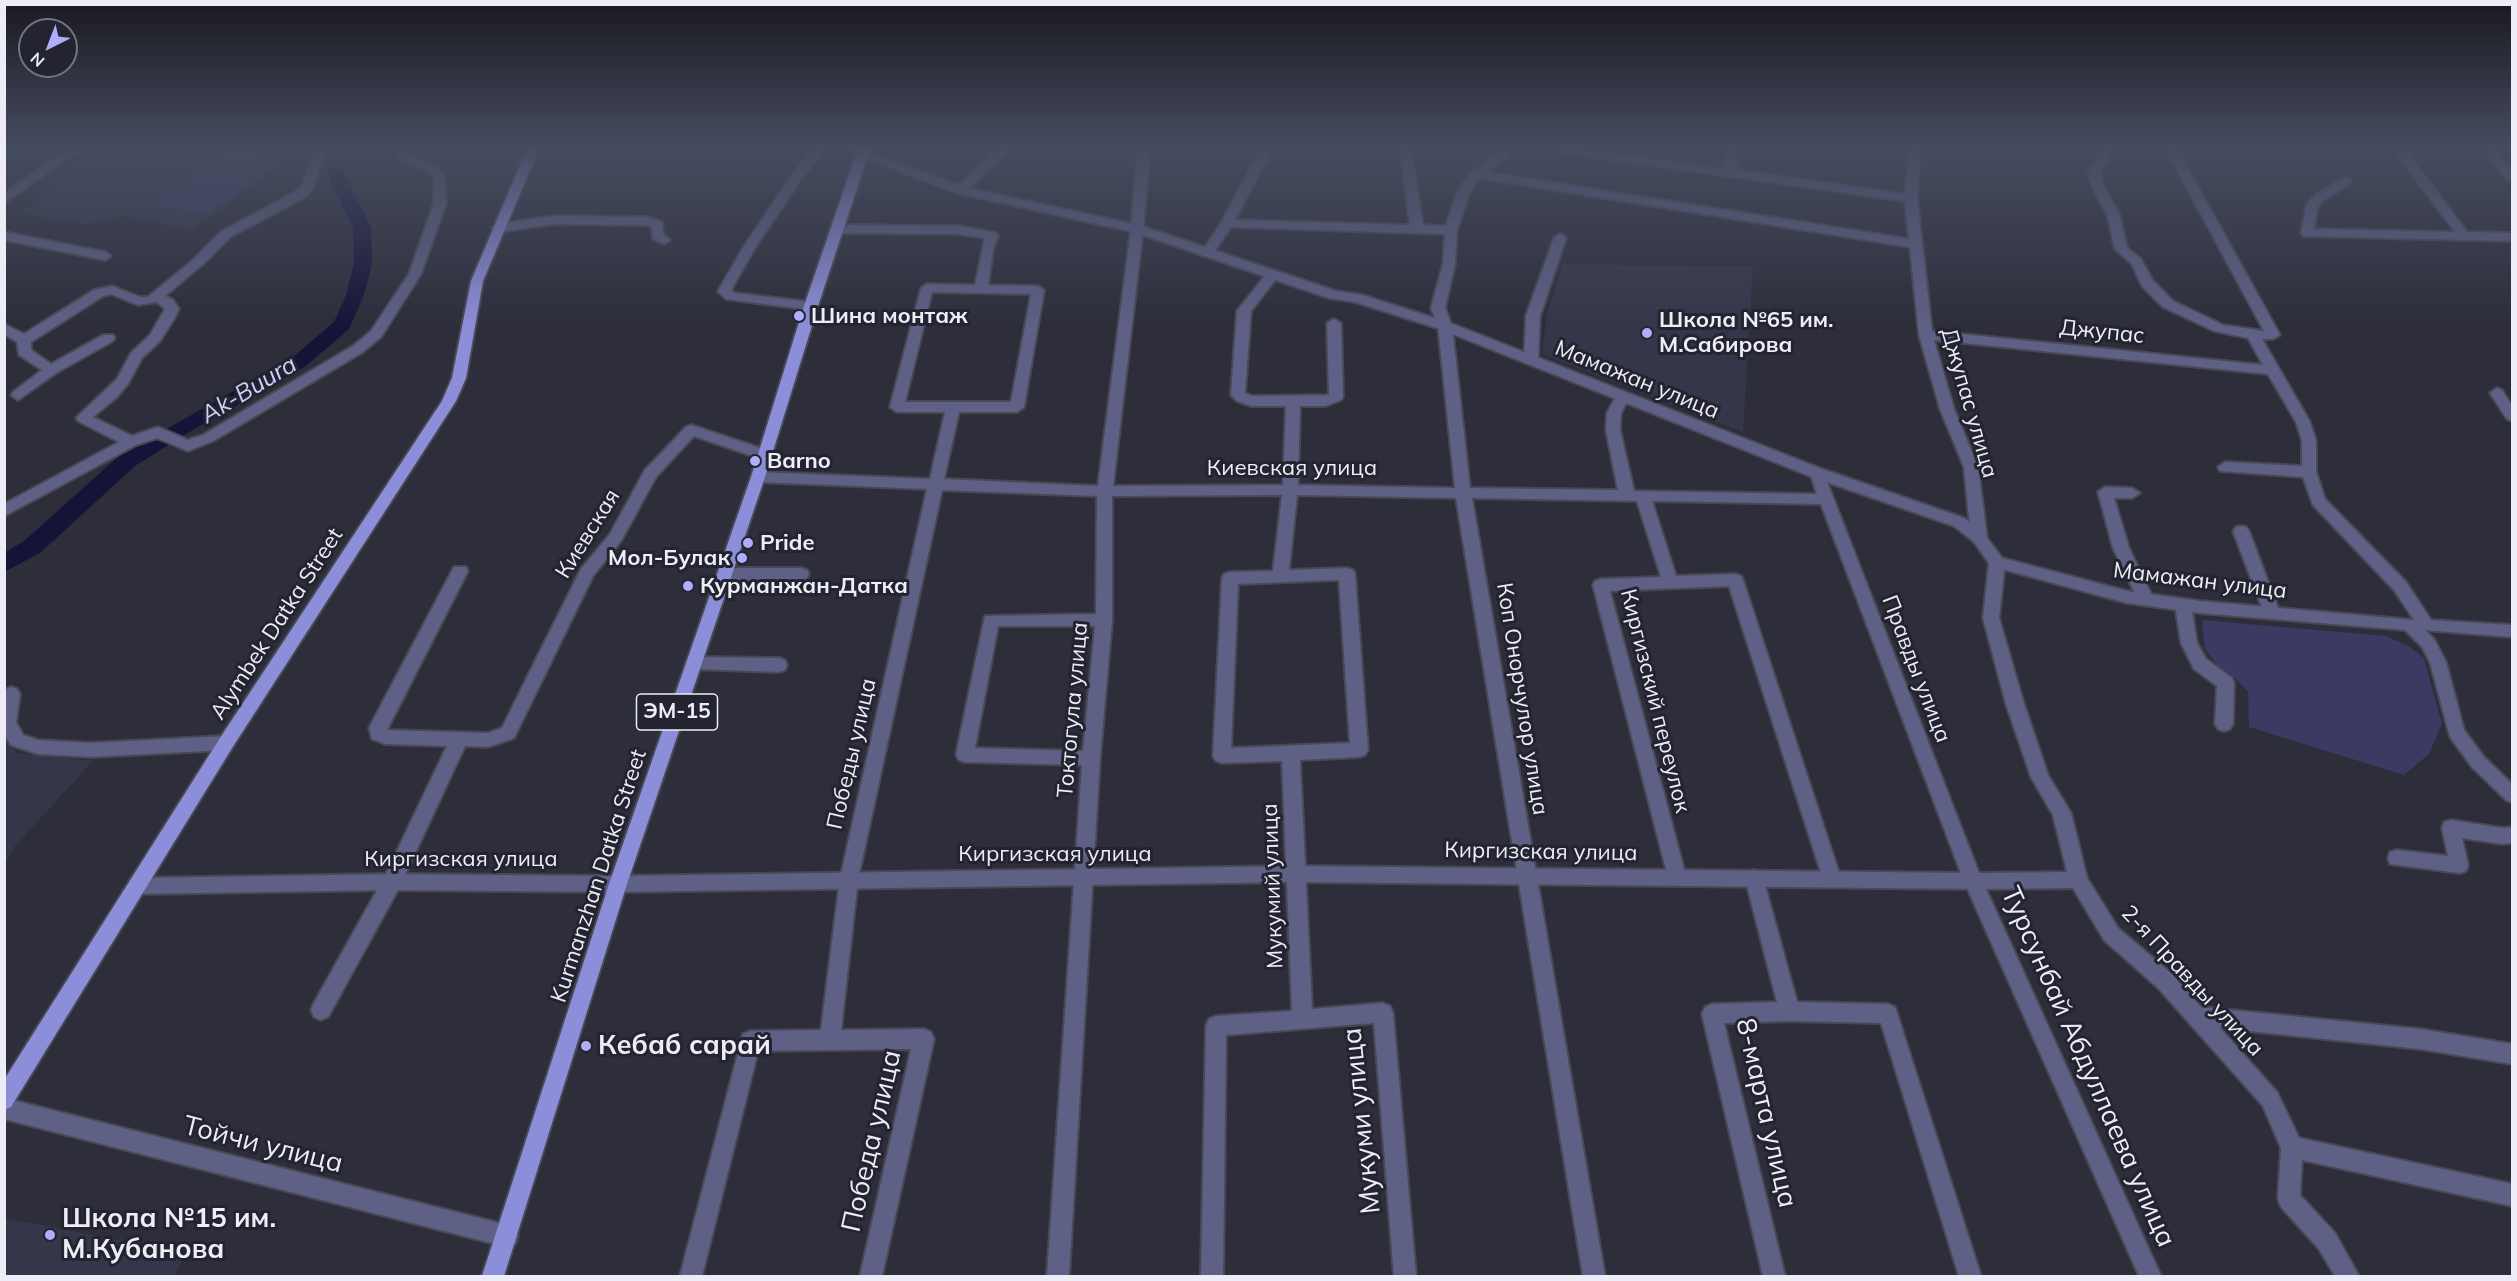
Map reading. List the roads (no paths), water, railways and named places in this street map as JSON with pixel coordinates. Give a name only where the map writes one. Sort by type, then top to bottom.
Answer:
[{"type":"main road","name":"Alymbek Datka Street","points":[[4,1100],[226,743],[449,401],[459,378],[477,281],[507,209]]},
{"type":"main road","name":"Kurmanzhan Datka Street","points":[[494,1276],[618,884],[758,477],[843,209]]},
{"type":"street","points":[[24,340],[106,291],[112,290],[144,302],[151,302],[198,262],[226,234],[273,209]]},
{"type":"street","points":[[4,512],[131,442],[158,432],[173,441],[188,446],[208,438],[358,349],[376,334],[415,274],[438,209]]},
{"type":"street","points":[[776,209],[724,291],[731,296],[811,306]]},
{"type":"street","name":"Мамажан улица","points":[[1046,209],[1137,229],[1334,295],[1357,298],[1445,326],[1817,474],[1959,522],[1979,538],[1997,562],[2127,597],[2183,605],[2512,631]]},
{"type":"street","name":"Токтогула улица","points":[[1058,1276],[1091,758],[1104,620],[1105,490],[1139,209]]},
{"type":"street","points":[[1207,253],[1234,209]]},
{"type":"street","points":[[1414,209],[1417,228]]},
{"type":"street","name":"Коп Онорчулор улица","points":[[1458,209],[1451,230],[1449,264],[1438,308],[1445,326],[1464,492],[1594,1276]]},
{"type":"street","points":[[1684,209],[1916,244]]},
{"type":"street","name":"Джупас улица","points":[[1912,209],[1926,335],[1947,409],[1971,467],[1979,538]]},
{"type":"street","points":[[2110,209],[2121,249],[2137,262],[2147,283],[2168,304],[2219,328],[2253,335],[2273,335],[2204,209]]},
{"type":"street","points":[[2311,209],[2307,233],[2512,237]]},
{"type":"street","points":[[2443,209],[2463,235]]},
{"type":"street","points":[[498,228],[555,220],[647,221],[658,225],[657,236],[664,240]]},
{"type":"street","points":[[1227,223],[1451,230]]},
{"type":"street","points":[[838,229],[959,230],[992,236],[987,250],[981,289]]},
{"type":"street","points":[[4,236],[105,256]]},
{"type":"street","points":[[1531,360],[1533,316],[1560,238]]},
{"type":"street","points":[[1273,275],[1244,311],[1238,395],[1251,401],[1326,401],[1336,397],[1334,323]]},
{"type":"street","points":[[927,288],[1038,290],[1017,407],[953,407],[897,406],[927,288]]},
{"type":"street","points":[[131,442],[83,418],[118,387],[136,356],[156,338],[172,309],[168,303],[157,297]]},
{"type":"street","points":[[4,328],[24,340]]},
{"type":"street","name":"Джупас","points":[[1926,335],[2274,370]]},
{"type":"street","points":[[2253,335],[2304,422],[2309,441],[2309,472],[2318,501],[2400,586],[2427,626]]},
{"type":"street","points":[[18,395],[51,370],[108,338]]},
{"type":"street","points":[[24,340],[24,352],[51,370]]},
{"type":"street","points":[[2497,393],[2512,416]]},
{"type":"street","points":[[1623,396],[1614,413],[1613,430],[1635,495],[1670,581]]},
{"type":"street","points":[[1280,576],[1290,490],[1293,401]]},
{"type":"street","name":"Победы улица","points":[[830,1040],[849,879],[953,407]]},
{"type":"street","name":"Киевская","points":[[460,738],[488,740],[508,733],[586,573],[616,537],[650,474],[691,430],[764,455]]},
{"type":"street","points":[[2224,467],[2309,472]]},
{"type":"street","name":"Правды улица","points":[[1817,474],[1973,881]]},
{"type":"street","name":"Киевская улица","points":[[758,477],[1105,490],[1464,492],[1827,500]]},
{"type":"street","points":[[2132,493],[2105,492],[2121,548],[2146,600]]},
{"type":"street","points":[[2241,531],[2272,613]]},
{"type":"street","name":"2-я Правды улица","points":[[1997,562],[1991,618],[2015,704],[2040,777],[2061,813],[2078,880],[2111,934],[2165,981],[2270,1099],[2292,1147],[2289,1199],[2327,1241],[2348,1276]]},
{"type":"street","points":[[321,1010],[392,882],[460,738],[386,737],[378,734],[378,728],[460,571]]},
{"type":"street","points":[[725,574],[801,574]]},
{"type":"street","points":[[1347,574],[1359,750],[1222,756],[1230,578],[1280,576],[1347,574]]},
{"type":"street","name":"Киргизский переулок","points":[[1677,878],[1601,585],[1735,580],[1832,879]]},
{"type":"street","points":[[2183,605],[2188,643],[2200,664],[2226,683],[2224,724]]},
{"type":"street","points":[[1091,758],[965,755],[992,621],[1104,620]]},
{"type":"street","points":[[2409,624],[2428,642],[2438,662],[2456,732],[2478,762],[2512,795]]},
{"type":"street","points":[[694,663],[779,665]]},
{"type":"street","points":[[11,694],[7,722],[17,740],[38,747],[90,750],[226,743]]},
{"type":"street","name":"Мукумий улица","points":[[1291,753],[1302,1018]]},
{"type":"street","points":[[2397,858],[2459,865],[2451,828],[2502,836],[2512,835]]},
{"type":"street","name":"Киргизская улица","points":[[137,886],[392,882],[618,884],[849,879],[1083,879],[1297,874],[1973,881],[2078,880]]},
{"type":"street","points":[[1754,878],[1790,1011]]},
{"type":"street","name":"Турсунбай Абдуллаева улица","points":[[1973,881],[2150,1276]]},
{"type":"street","name":"8-марта улица","points":[[1774,1276],[1712,1014],[1790,1011],[1888,1014],[1970,1276]]},
{"type":"street","name":"Мукуми улица","points":[[1212,1276],[1216,1026],[1383,1013],[1405,1276]]},
{"type":"street","points":[[2197,1016],[2421,1039],[2512,1054]]},
{"type":"street","name":"Победа улица","points":[[691,1276],[750,1041],[924,1039],[871,1276]]},
{"type":"street","name":"Тойчи улица","points":[[4,1108],[507,1236]]},
{"type":"street","points":[[2292,1147],[2512,1195]]},
{"type":"waterway","name":"Ak-Buura","points":[[4,564],[32,547],[127,461],[299,362],[342,325],[355,295],[363,264],[362,227],[353,209]]},
{"type":"place","name":"Шина монтаж","points":[[799,316]]},
{"type":"place","name":"Школа №65 им. М.Сабирова","points":[[1647,333]]},
{"type":"place","name":"Barno","points":[[755,461]]},
{"type":"place","name":"Pride","points":[[748,543]]},
{"type":"place","name":"Мол-Булак","points":[[742,558]]},
{"type":"place","name":"Курманжан-Датка","points":[[688,586]]},
{"type":"place","name":"Кебаб сарай","points":[[586,1046]]},
{"type":"place","name":"Школа №15 им. М.Кубанова","points":[[50,1235]]}]
